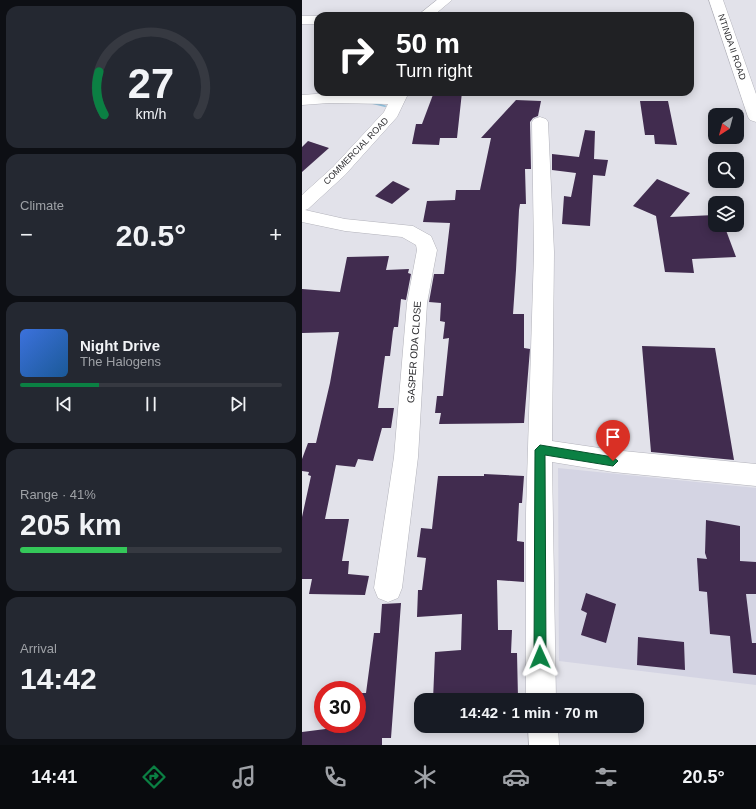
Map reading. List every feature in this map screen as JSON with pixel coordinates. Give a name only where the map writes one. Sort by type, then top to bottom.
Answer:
[{"type":"street","points":[[429,12],[445,0]]},
{"type":"street","name":"NTINDA II ROAD","points":[[716,0],[756,118]]},
{"type":"street","points":[[302,20],[314,20]]},
{"type":"street","points":[[302,100],[399,96]]},
{"type":"street","name":"COMMERCIAL ROAD","points":[[302,205],[339,171],[391,114],[399,96]]},
{"type":"street","points":[[540,122],[544,252],[540,450],[541,693]]},
{"type":"street","name":"GASPER ODA CLOSE","points":[[302,216],[344,225],[406,231],[424,241],[427,250],[417,303],[406,457],[400,484],[388,588]]},
{"type":"street","points":[[540,450],[613,461],[756,475]]},
{"type":"street","points":[[543,733],[544,745]]},
{"type":"shaded area","points":[[558,468],[756,488],[756,685],[559,661]]},
{"type":"building","points":[[432,96],[462,96],[457,138],[440,138],[439,145],[412,144],[416,124],[422,124]]},
{"type":"building","points":[[516,100],[541,101],[538,116],[533,118],[530,122],[531,169],[525,169],[526,204],[520,204],[519,210],[513,314],[524,314],[524,348],[530,349],[524,423],[439,424],[441,413],[435,413],[437,396],[443,396],[449,338],[443,339],[445,322],[440,321],[441,303],[429,302],[434,274],[444,274],[450,223],[423,222],[427,201],[455,200],[456,190],[480,190],[491,138],[481,138]]},
{"type":"building","points":[[640,101],[668,101],[677,145],[655,144],[654,135],[645,135]]},
{"type":"building","points":[[585,130],[595,131],[594,159],[608,160],[605,176],[593,175],[590,226],[562,224],[564,196],[571,197],[576,173],[552,170],[552,154],[579,157]]},
{"type":"building","points":[[308,141],[329,148],[302,172],[302,147]]},
{"type":"building","points":[[657,179],[690,193],[670,217],[708,215],[708,232],[727,232],[736,257],[692,259],[694,273],[665,272],[656,216],[633,206]]},
{"type":"building","points":[[393,181],[410,189],[392,204],[375,196]]},
{"type":"building","points":[[389,256],[386,270],[409,269],[408,273],[411,274],[406,300],[401,299],[398,327],[394,327],[390,356],[385,356],[378,408],[394,408],[391,428],[382,428],[373,461],[358,459],[355,467],[336,465],[325,519],[349,519],[342,561],[349,561],[348,574],[369,576],[365,595],[309,594],[312,579],[302,579],[302,517],[311,476],[308,475],[309,472],[302,471],[302,459],[308,443],[316,443],[330,383],[339,332],[302,333],[302,289],[340,292],[347,257]]},
{"type":"building","points":[[642,346],[715,348],[734,460],[651,452]]},
{"type":"building","points":[[484,474],[524,476],[522,503],[519,503],[517,541],[524,542],[524,582],[497,580],[498,630],[512,630],[511,653],[517,653],[518,693],[433,693],[435,652],[461,650],[462,614],[417,617],[418,590],[422,590],[426,558],[417,557],[421,528],[432,529],[438,476],[484,476]]},
{"type":"building","points":[[706,520],[740,526],[740,561],[756,562],[756,594],[746,594],[752,643],[756,643],[756,675],[733,673],[730,636],[710,634],[707,592],[699,591],[697,558],[707,559],[705,553]]},
{"type":"building","points":[[586,593],[616,604],[606,643],[581,635],[587,613],[581,610]]},
{"type":"building","points":[[401,603],[391,738],[382,738],[382,745],[302,745],[302,732],[314,730],[314,733],[366,733],[366,693],[374,633],[380,633],[382,604]]},
{"type":"building","points":[[638,637],[684,642],[685,670],[637,665]]},
{"type":"waterway","points":[[370,102],[385,106]]},
{"type":"route","points":[[540,657],[540,450],[613,461]]}]
